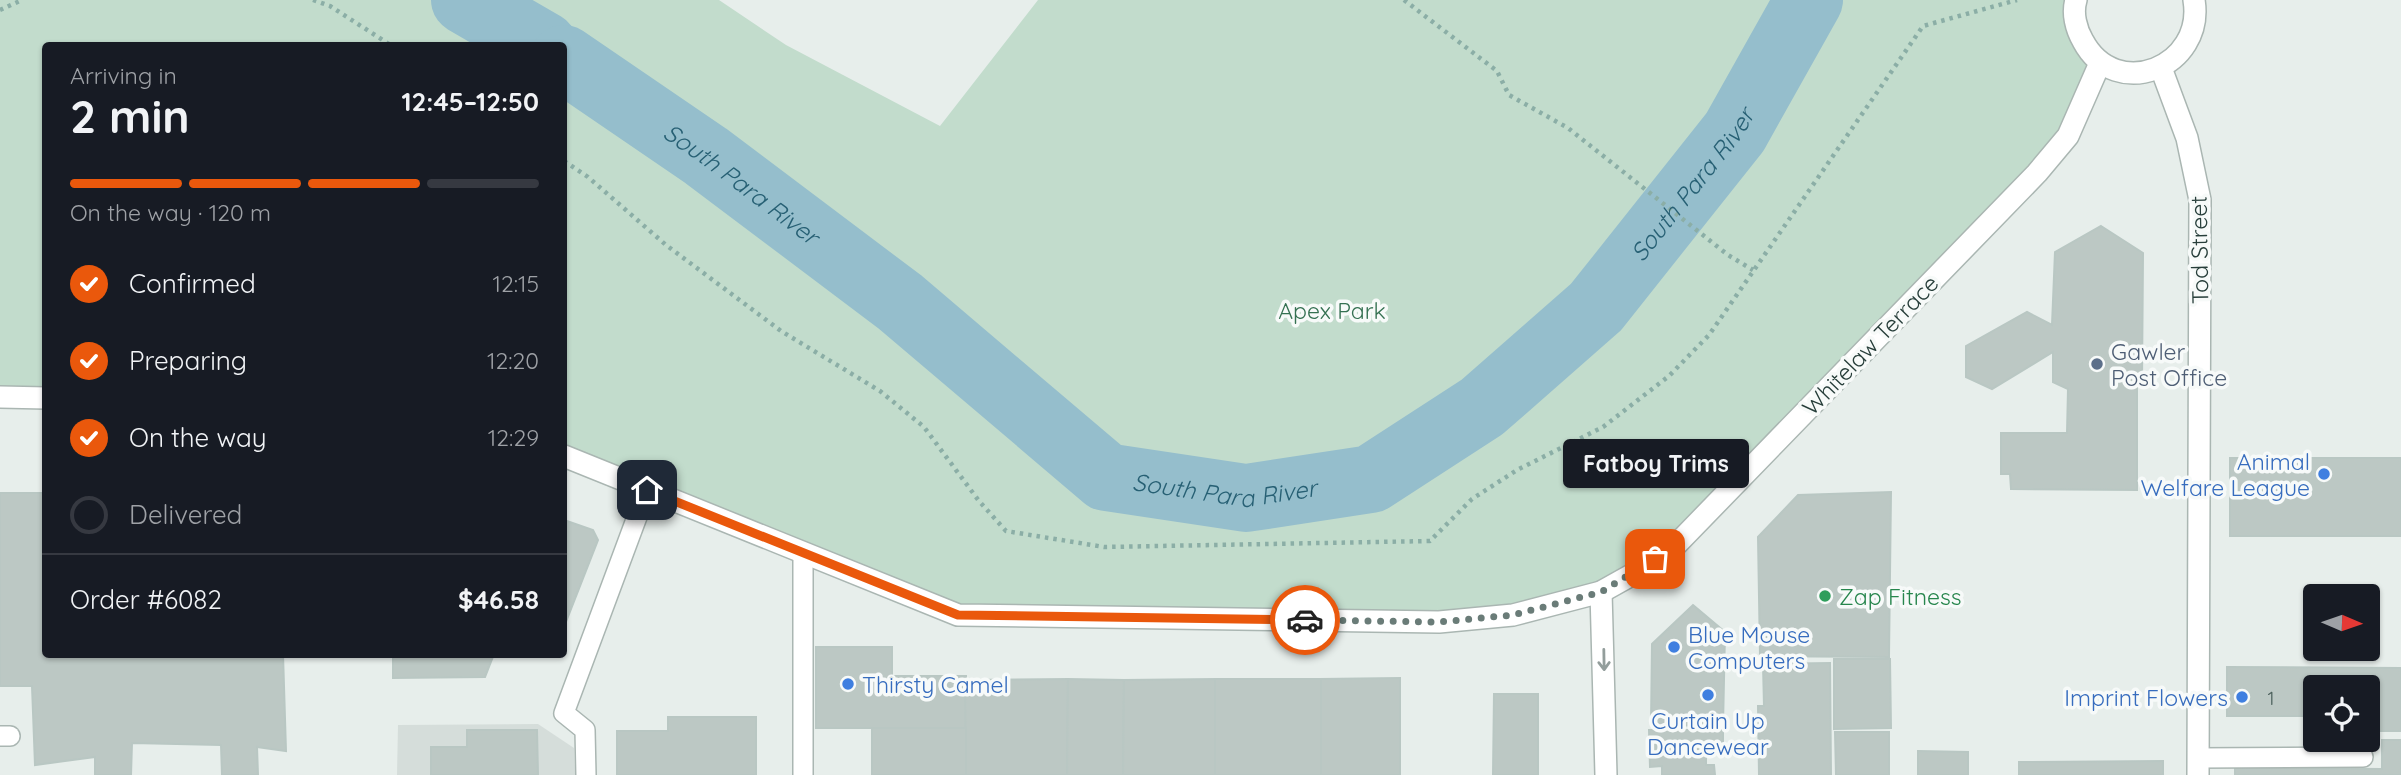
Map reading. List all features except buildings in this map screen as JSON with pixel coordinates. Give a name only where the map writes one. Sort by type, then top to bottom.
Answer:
[{"type":"street","points":[[2076,0],[2073,9],[2079,34],[2090,54],[2116,70],[2132,73],[2161,68],[2177,57],[2190,37],[2196,13],[2194,0]]},
{"type":"street","name":"Whitelaw Terrace","points":[[567,457],[958,615],[1439,622],[1513,615],[1601,592],[1676,545],[2037,173],[2068,136],[2101,63]]},
{"type":"street","name":"Tod Street","points":[[2161,68],[2187,138],[2200,200],[2198,766]]},
{"type":"street","points":[[0,397],[42,398]]},
{"type":"street","points":[[1601,592],[1606,775]]},
{"type":"lane","points":[[586,775],[585,730],[564,713],[647,490]]},
{"type":"lane","points":[[803,552],[803,775]]},
{"type":"lane","points":[[2198,766],[2363,757]]},
{"type":"path","points":[[0,10],[22,0]]},
{"type":"path","points":[[313,0],[330,6],[386,42]]},
{"type":"path","points":[[1404,0],[1497,71],[1509,95],[1568,128],[1728,256],[1753,270]]},
{"type":"path","points":[[567,163],[588,177],[666,245],[781,331],[880,391],[924,427],[1006,531],[1104,547],[1403,544],[1430,541],[1472,499],[1517,470],[1603,427],[1669,376],[1709,335],[1923,26],[2017,0]]},
{"type":"shaded area","points":[[538,724],[574,748],[575,775],[397,775],[398,725]]},
{"type":"green space","name":"Apex Park","points":[[0,0],[719,0],[786,45],[940,126],[1038,0],[2076,0],[2100,63],[2068,136],[1635,573],[1513,615],[958,615],[567,457],[567,42],[42,42],[42,398],[0,397]]},
{"type":"waterway","name":"South Para River","points":[[465,0],[537,42]]},
{"type":"waterway","name":"South Para River","points":[[567,61],[706,156],[900,302],[1106,477],[1246,498],[1371,479],[1482,407],[1596,307],[1735,132],[1809,0]]},
{"type":"way so far","points":[[1305,620],[1439,622],[1513,615],[1601,592],[1655,559]]},
{"type":"place","name":"Gawler Post Office","points":[[2097,364]]},
{"type":"place","name":"Animal Welfare League","points":[[2324,474]]},
{"type":"place","name":"Fatboy Trims","points":[[1655,559]]},
{"type":"place","name":"Zap Fitness","points":[[1825,596]]},
{"type":"place","name":"Blue Mouse Computers","points":[[1674,647]]},
{"type":"place","name":"Thirsty Camel","points":[[848,684]]},
{"type":"place","name":"Curtain Up Dancewear","points":[[1708,695]]},
{"type":"place","name":"Imprint Flowers","points":[[2242,697]]},
{"type":"route","points":[[647,490],[958,615],[1305,620]]}]
